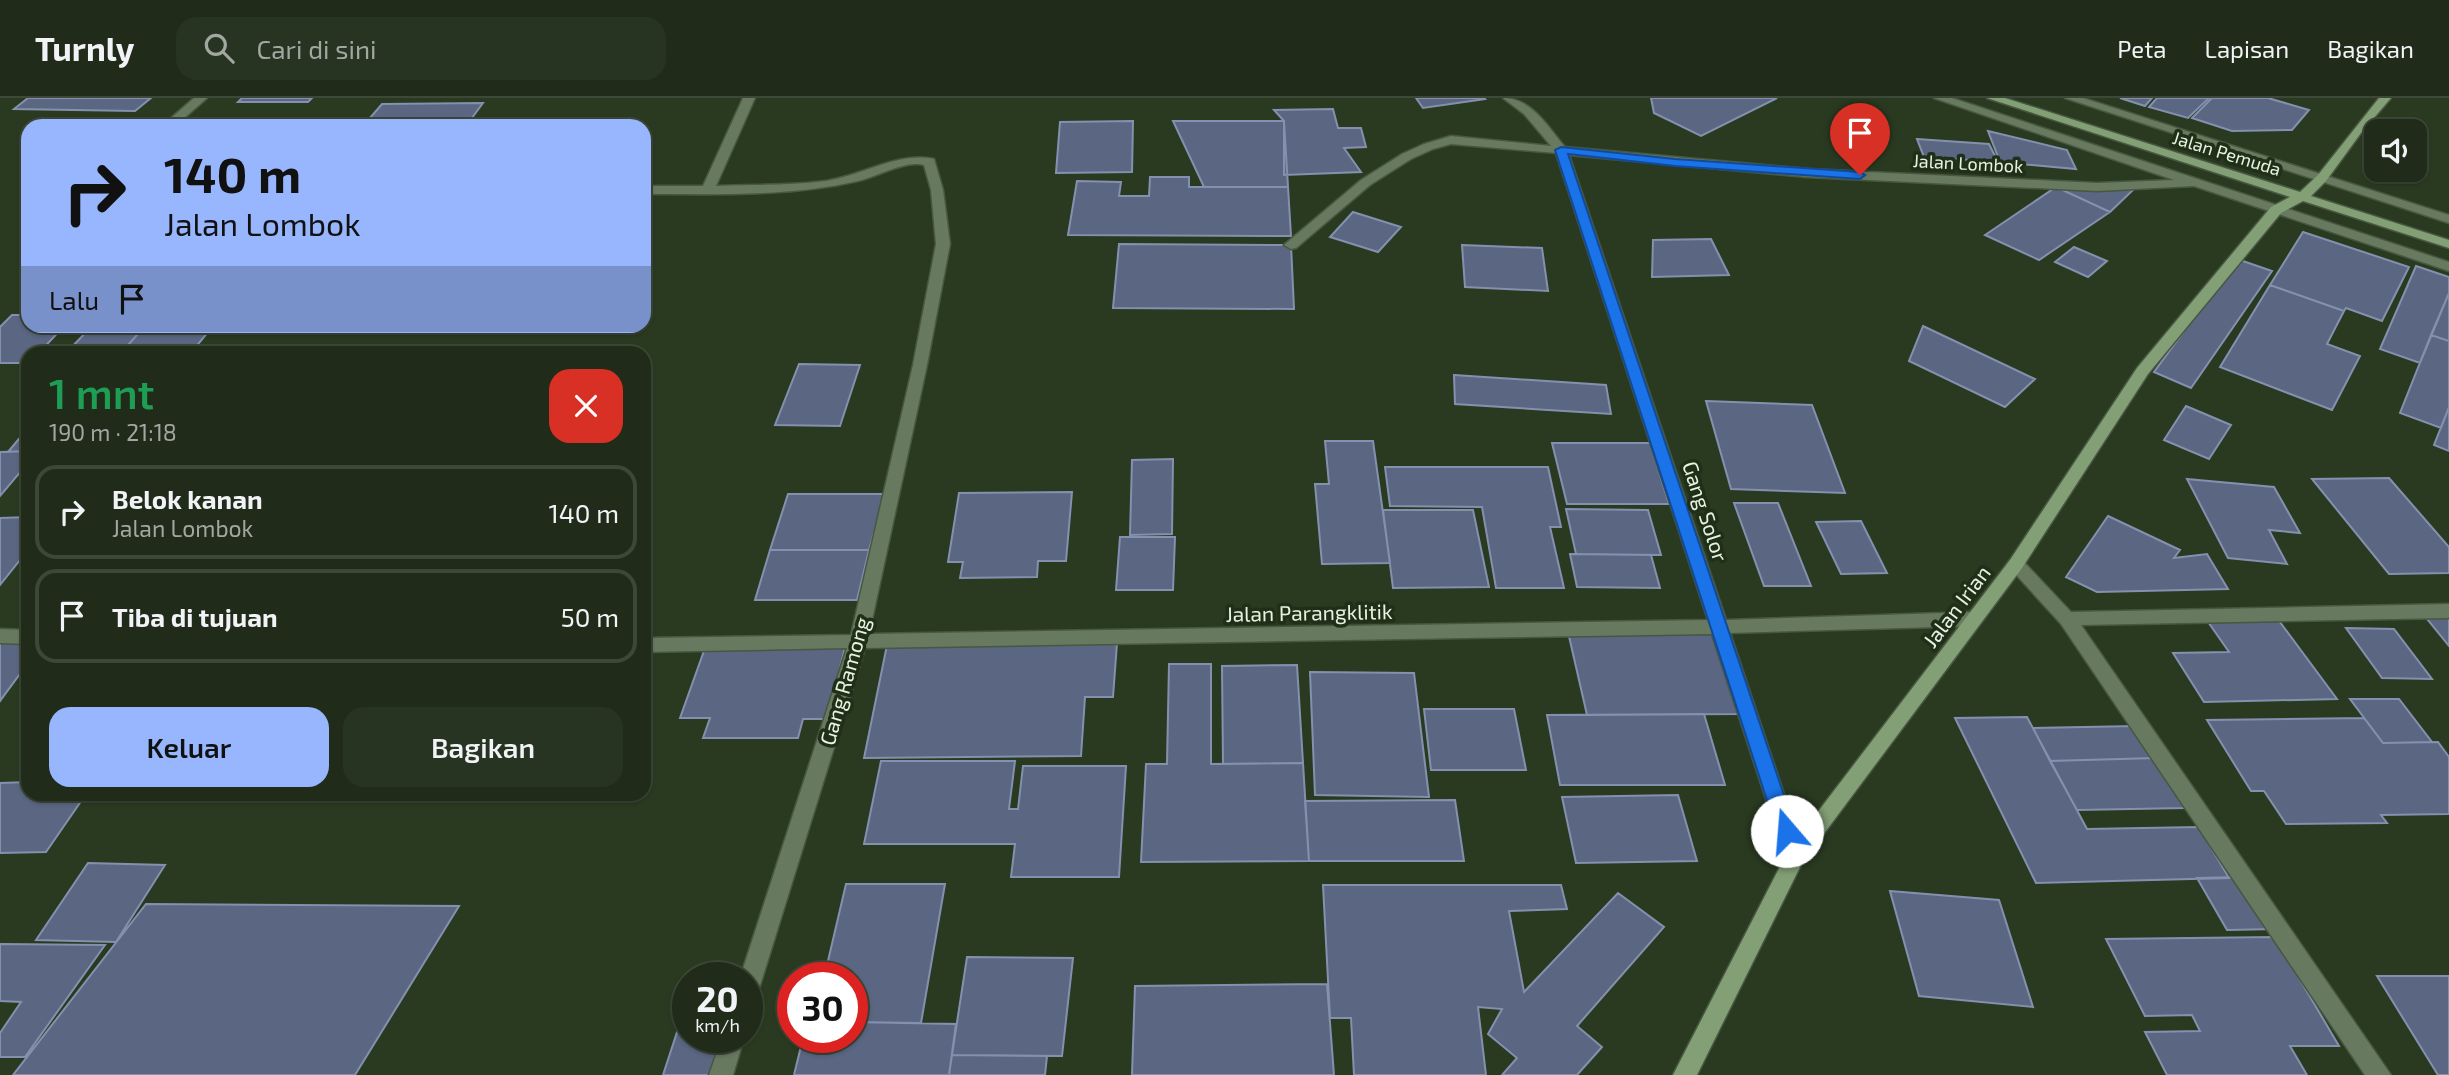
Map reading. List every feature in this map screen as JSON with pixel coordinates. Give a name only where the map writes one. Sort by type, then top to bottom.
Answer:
[{"type":"street","points":[[176,119],[201,98]]},
{"type":"street","points":[[651,190],[708,190],[749,98]]},
{"type":"street","name":"Gang Solor","points":[[1509,98],[1528,111],[1562,154],[1795,857]]},
{"type":"street","points":[[1940,98],[2449,267]]},
{"type":"street","name":"Jalan Pemuda","points":[[1993,98],[2449,244]]},
{"type":"street","points":[[2071,98],[2449,219]]},
{"type":"street","name":"Jalan Irian","points":[[1685,1075],[1795,857],[2016,564],[2142,370],[2276,210],[2303,196],[2322,178],[2357,130],[2385,98]]},
{"type":"street","name":"Jalan Lombok","points":[[1291,245],[1372,179],[1410,155],[1439,143],[1465,140],[1562,154],[1807,173],[2097,187],[2192,183]]},
{"type":"street","name":"Gang Ramong","points":[[708,190],[824,185],[868,175],[916,159],[930,162],[937,190],[943,244],[920,365],[858,643],[757,962]]},
{"type":"street","points":[[2016,564],[2067,620],[2379,1075]]},
{"type":"street","points":[[2067,620],[2449,611]]},
{"type":"street","name":"Jalan Parangklitik","points":[[651,645],[1720,627],[1974,619]]},
{"type":"street","points":[[0,636],[21,637]]},
{"type":"street","points":[[721,1075],[728,1053]]},
{"type":"building","points":[[28,98],[151,98],[135,111],[14,109]]},
{"type":"building","points":[[242,98],[312,98],[308,102],[238,102]]},
{"type":"building","points":[[1416,98],[1484,98],[1485,99],[1423,108]]},
{"type":"building","points":[[1651,98],[1777,98],[1701,136],[1654,113]]},
{"type":"building","points":[[2120,98],[2152,98],[2145,106]]},
{"type":"building","points":[[2157,98],[2209,98],[2188,118],[2149,107]]},
{"type":"building","points":[[2212,98],[2268,98],[2309,110],[2292,130],[2232,131],[2192,118]]},
{"type":"building","points":[[483,103],[471,119],[369,119],[382,104]]},
{"type":"building","points":[[1333,109],[1338,128],[1361,128],[1366,147],[1344,148],[1361,172],[1284,175],[1284,121],[1274,110]]},
{"type":"building","points":[[1133,121],[1132,172],[1056,173],[1060,122]]},
{"type":"building","points":[[1173,121],[1284,121],[1288,187],[1204,187]]},
{"type":"building","points":[[1988,131],[2067,150],[2076,169],[2000,162]]},
{"type":"building","points":[[1917,139],[1989,144],[1998,162],[1924,157]]},
{"type":"building","points":[[1150,177],[1189,177],[1189,187],[1288,187],[1291,236],[1068,235],[1077,181],[1121,182],[1119,196],[1149,196]]},
{"type":"building","points":[[2056,187],[2110,212],[2039,260],[1985,235]]},
{"type":"building","points":[[2056,187],[2133,190],[2110,212]]},
{"type":"building","points":[[1353,212],[1401,227],[1378,252],[1330,237]]},
{"type":"building","points":[[2303,232],[2409,267],[2382,321],[2346,308],[2344,311],[2270,285]]},
{"type":"building","points":[[1711,239],[1729,275],[1652,277],[1653,240]]},
{"type":"building","points":[[1119,244],[1291,245],[1294,309],[1113,308]]},
{"type":"building","points":[[1462,245],[1542,248],[1548,291],[1465,287]]},
{"type":"building","points":[[2074,247],[2107,261],[2088,277],[2055,262]]},
{"type":"building","points":[[2237,259],[2272,271],[2191,388],[2154,372]]},
{"type":"building","points":[[2416,266],[2449,277],[2449,293],[2420,363],[2380,349]]},
{"type":"building","points":[[2270,285],[2344,311],[2327,344],[2360,356],[2332,410],[2220,367]]},
{"type":"building","points":[[2449,293],[2449,341],[2431,335]]},
{"type":"building","points":[[12,315],[21,315],[21,333],[58,333],[45,346],[21,346],[21,363],[0,363],[0,327]]},
{"type":"building","points":[[1923,326],[2035,379],[2005,407],[1909,361]]},
{"type":"building","points":[[85,333],[139,333],[127,346],[73,346]]},
{"type":"building","points":[[139,333],[207,333],[197,346],[127,346]]},
{"type":"building","points":[[2431,335],[2449,341],[2449,407],[2441,428],[2400,413]]},
{"type":"building","points":[[799,364],[860,365],[840,426],[775,425]]},
{"type":"building","points":[[1454,375],[1606,385],[1611,414],[1455,404]]},
{"type":"building","points":[[1706,401],[1812,405],[1845,493],[1731,489]]},
{"type":"building","points":[[2186,406],[2231,425],[2209,459],[2164,440]]},
{"type":"building","points":[[2449,407],[2449,451],[2434,445]]},
{"type":"building","points":[[21,436],[21,451],[8,452]]},
{"type":"building","points":[[1325,441],[1373,441],[1390,563],[1322,564],[1315,484],[1329,484]]},
{"type":"building","points":[[1552,443],[1650,443],[1669,504],[1567,504]]},
{"type":"building","points":[[21,451],[21,471],[0,496],[0,452]]},
{"type":"building","points":[[1173,459],[1172,534],[1130,535],[1132,460]]},
{"type":"building","points":[[1385,467],[1548,467],[1561,527],[1550,527],[1564,588],[1496,588],[1482,507],[1390,506]]},
{"type":"building","points":[[2389,478],[2449,547],[2449,573],[2389,574],[2312,479]]},
{"type":"building","points":[[2187,479],[2274,487],[2300,533],[2269,530],[2287,564],[2228,558]]},
{"type":"building","points":[[1072,492],[1066,561],[1038,561],[1037,577],[960,578],[963,562],[948,562],[959,493]]},
{"type":"building","points":[[788,494],[885,494],[869,550],[770,550]]},
{"type":"building","points":[[1734,503],[1778,503],[1811,586],[1764,586]]},
{"type":"building","points":[[1566,509],[1648,510],[1661,555],[1576,554]]},
{"type":"building","points":[[1383,510],[1473,510],[1489,587],[1393,588]]},
{"type":"building","points":[[2108,516],[2180,550],[2174,558],[2207,554],[2228,589],[2097,592],[2066,577]]},
{"type":"building","points":[[21,517],[21,559],[0,585],[0,518]]},
{"type":"building","points":[[1861,521],[1887,573],[1841,574],[1816,522]]},
{"type":"building","points":[[1120,537],[1175,537],[1173,590],[1116,590]]},
{"type":"building","points":[[770,550],[869,550],[857,600],[755,600]]},
{"type":"building","points":[[1570,554],[1651,555],[1660,588],[1577,587]]},
{"type":"building","points":[[2423,614],[2449,614],[2449,646]]},
{"type":"building","points":[[2277,618],[2337,699],[2204,702],[2173,653],[2229,652],[2206,619]]},
{"type":"building","points":[[2346,628],[2394,629],[2432,679],[2382,678]]},
{"type":"building","points":[[1568,632],[1714,632],[1740,714],[1587,715]]},
{"type":"building","points":[[0,641],[21,641],[21,672],[0,701]]},
{"type":"building","points":[[1117,643],[1113,697],[1085,697],[1081,756],[864,758],[887,645]]},
{"type":"building","points":[[705,648],[845,648],[827,719],[803,719],[798,738],[703,738],[710,718],[680,718]]},
{"type":"building","points":[[1169,664],[1211,664],[1211,764],[1303,763],[1309,861],[1141,862],[1146,764],[1167,764]]},
{"type":"building","points":[[1297,665],[1303,763],[1223,764],[1222,666]]},
{"type":"building","points":[[1310,672],[1414,673],[1429,797],[1315,795]]},
{"type":"building","points":[[2350,699],[2399,699],[2432,742],[2383,743]]},
{"type":"building","points":[[1424,709],[1514,709],[1526,770],[1431,770]]},
{"type":"building","points":[[1704,714],[1725,785],[1560,785],[1547,715]]},
{"type":"building","points":[[2027,717],[2087,829],[2199,827],[2229,878],[2036,883],[1955,718]]},
{"type":"building","points":[[2364,718],[2383,743],[2438,742],[2449,757],[2449,814],[2381,815],[2387,823],[2286,824],[2264,791],[2251,791],[2207,720]]},
{"type":"building","points":[[2136,726],[2155,758],[2050,761],[2033,728]]},
{"type":"building","points":[[2155,758],[2185,808],[2077,810],[2050,761]]},
{"type":"building","points":[[881,761],[1015,761],[1009,809],[1018,809],[1023,766],[1126,766],[1119,877],[1011,877],[1015,844],[864,844]]},
{"type":"building","points":[[21,782],[21,801],[81,801],[46,852],[0,853],[0,783]]},
{"type":"building","points":[[1678,795],[1697,861],[1576,863],[1562,797]]},
{"type":"building","points":[[1455,800],[1464,861],[1309,861],[1305,801]]},
{"type":"building","points":[[88,863],[165,865],[116,942],[36,940]]},
{"type":"building","points":[[2241,877],[2277,929],[2227,930],[2197,878]]},
{"type":"building","points":[[846,884],[945,884],[921,1023],[868,1022],[868,962],[828,962]]},
{"type":"building","points":[[1323,885],[1561,885],[1567,909],[1509,911],[1524,992],[1618,893],[1664,927],[1577,1026],[1602,1047],[1577,1075],[1502,1075],[1517,1058],[1488,1034],[1502,1009],[1478,1007],[1486,1075],[1354,1075],[1351,1018],[1330,1018]]},
{"type":"building","points":[[1890,891],[1999,900],[2033,1007],[1919,996]]},
{"type":"building","points":[[146,904],[459,906],[355,1075],[13,1075]]},
{"type":"building","points":[[2275,937],[2339,1046],[2290,1046],[2307,1075],[2167,1075],[2145,1032],[2200,1031],[2192,1015],[2145,1016],[2106,939]]},
{"type":"building","points":[[0,944],[105,945],[25,1057],[0,1057],[0,1033],[21,1002],[0,1001]]},
{"type":"building","points":[[967,957],[1073,958],[1062,1056],[952,1055]]},
{"type":"building","points":[[2377,976],[2449,976],[2449,1075],[2438,1075]]},
{"type":"building","points":[[1327,984],[1334,1075],[1132,1075],[1135,986]]},
{"type":"building","points":[[868,1022],[956,1024],[949,1075],[794,1075],[799,1053],[868,1053]]},
{"type":"building","points":[[672,1047],[672,1053],[722,1053],[715,1075],[663,1075]]},
{"type":"building","points":[[952,1055],[1047,1056],[1045,1075],[949,1075]]},
{"type":"route","points":[[1787,831],[1561,150],[1675,163],[1860,175]]}]
